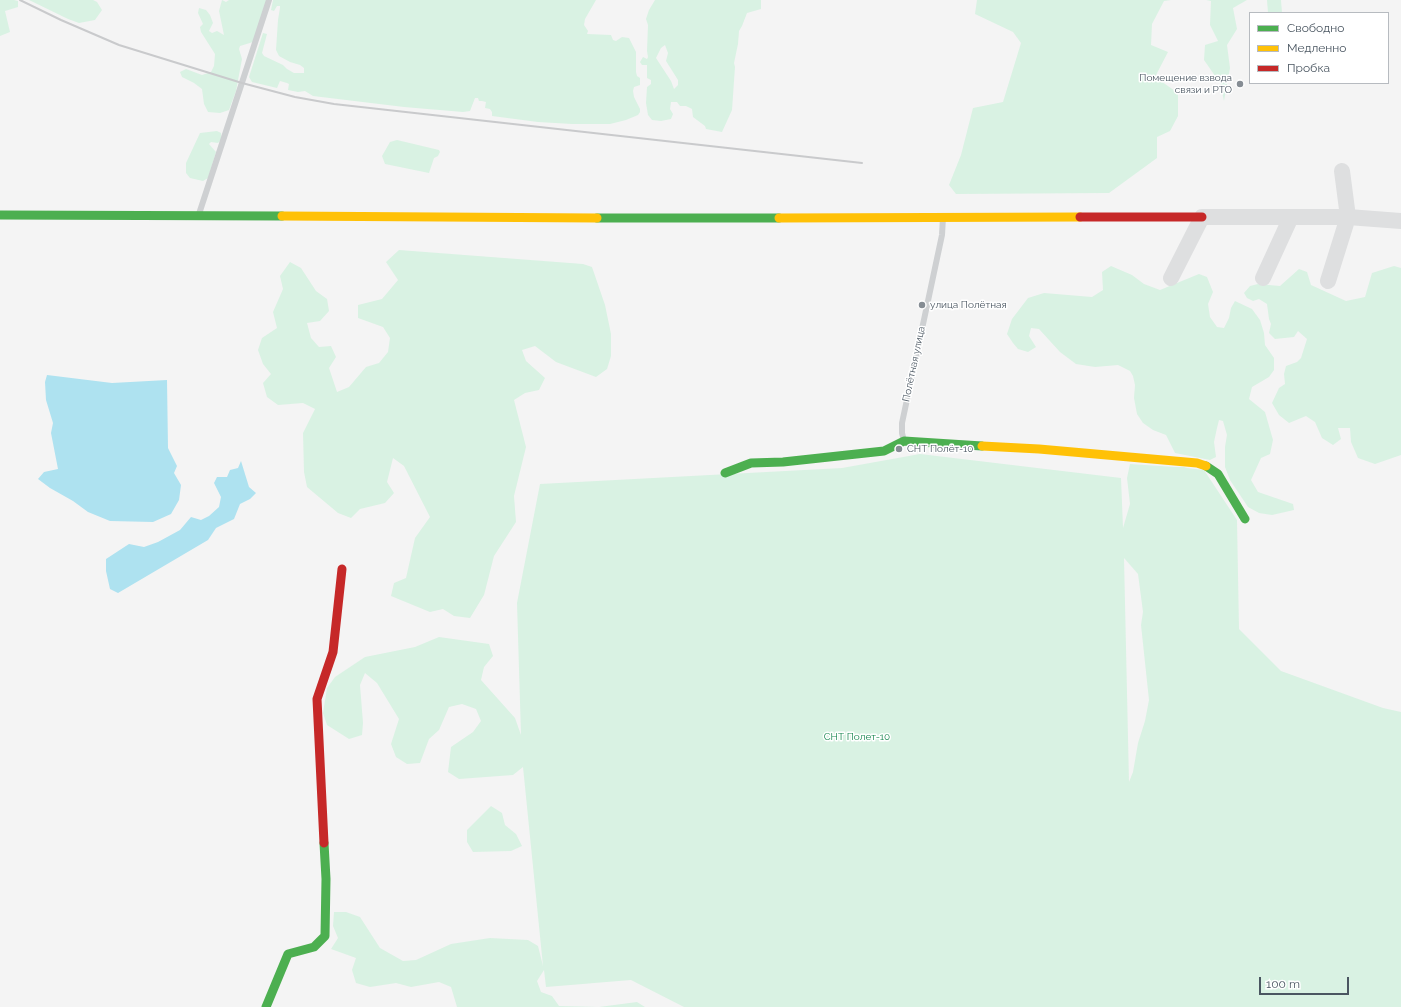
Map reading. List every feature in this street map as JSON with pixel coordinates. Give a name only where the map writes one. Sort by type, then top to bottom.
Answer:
[{"type":"street","points":[[198,217],[269,0]]},
{"type":"street","points":[[0,215],[198,217],[1202,217]]},
{"type":"street","name":"Полётная улица","points":[[904,441],[902,423],[942,235],[943,217]]},
{"type":"street","points":[[725,473],[751,463],[783,462],[884,451],[893,448],[904,441],[1039,449],[1197,463],[1209,467],[1218,474],[1245,519]]},
{"type":"street","points":[[266,1007],[288,954],[314,947],[325,936],[326,880],[318,699],[332,652],[342,569]]},
{"type":"green space","points":[[0,0],[18,1],[18,7],[5,11],[10,32],[0,36]]},
{"type":"green space","points":[[29,0],[93,0],[97,2],[102,10],[95,20],[79,23]]},
{"type":"green space","points":[[222,0],[226,2],[229,0],[267,0],[253,42],[240,46],[239,49],[242,59],[236,91],[229,110],[220,113],[208,112],[204,104],[202,89],[182,77],[180,72],[186,69],[202,75],[211,72],[214,66],[215,54],[201,32],[200,27],[203,24],[198,13],[199,8],[206,10],[213,23],[209,31],[212,33],[217,31],[224,35],[219,11]]},
{"type":"green space","points":[[273,0],[596,0],[585,19],[584,25],[588,31],[587,34],[611,35],[613,40],[616,41],[622,37],[629,38],[636,52],[636,72],[637,76],[640,78],[640,85],[634,87],[633,91],[640,112],[638,115],[626,120],[610,124],[538,122],[492,116],[490,109],[485,108],[486,102],[479,101],[478,98],[475,98],[470,111],[463,112],[404,107],[313,96],[305,91],[298,92],[288,90],[289,84],[280,81],[277,88],[252,82],[249,77],[263,33],[267,34],[262,53],[264,56],[283,65],[294,73],[304,73],[304,68],[279,56],[276,50],[280,6],[277,6],[274,11],[271,10]]},
{"type":"green space","points":[[655,0],[761,0],[761,9],[747,13],[739,31],[734,63],[732,110],[722,132],[706,129],[705,126],[693,117],[692,109],[686,106],[680,106],[677,102],[671,102],[670,109],[673,114],[671,119],[661,121],[652,120],[648,115],[646,103],[647,87],[651,84],[651,80],[647,78],[647,65],[642,65],[640,62],[643,57],[647,59],[648,57],[648,25],[646,19]],"holes":[[[665,45],[668,53],[666,61],[678,80],[678,85],[674,89],[671,81],[656,58],[661,48]]]},
{"type":"green space","points":[[977,0],[1171,0],[1164,1],[1152,24],[1151,45],[1168,52],[1155,77],[1178,93],[1178,116],[1170,131],[1157,137],[1157,158],[1109,193],[956,194],[949,185],[961,155],[973,108],[1003,102],[1021,43],[1013,32],[975,14]]},
{"type":"green space","points":[[1206,0],[1247,0],[1233,8],[1237,29],[1227,45],[1230,68],[1224,101],[1220,83],[1204,60],[1205,45],[1218,41],[1210,25],[1211,1]]},
{"type":"green space","points":[[1267,0],[1281,0],[1282,12],[1268,12]]},
{"type":"green space","points":[[217,131],[221,133],[222,139],[218,143],[211,142],[209,144],[216,152],[208,178],[203,181],[190,178],[186,173],[186,163],[200,133]]},
{"type":"green space","points":[[397,140],[439,150],[440,152],[438,156],[434,158],[429,173],[385,164],[382,156],[390,142]]},
{"type":"green space","points":[[399,250],[583,264],[592,267],[605,305],[611,334],[611,356],[607,369],[596,377],[556,362],[535,346],[522,350],[526,361],[545,378],[539,390],[525,393],[514,400],[526,447],[514,496],[516,522],[494,556],[484,595],[470,618],[454,616],[443,609],[430,612],[391,596],[394,583],[406,578],[415,538],[430,517],[404,466],[393,458],[387,482],[394,493],[385,503],[360,509],[351,518],[338,513],[307,487],[304,472],[303,433],[315,409],[303,403],[278,405],[267,397],[263,383],[271,374],[263,364],[258,350],[262,338],[277,328],[273,312],[283,289],[280,276],[290,262],[301,268],[316,291],[327,299],[329,311],[320,321],[307,323],[311,338],[319,347],[331,346],[336,357],[329,368],[337,392],[349,387],[366,367],[379,363],[388,352],[390,338],[383,327],[358,318],[358,305],[382,299],[398,280],[386,262]]},
{"type":"green space","points":[[1111,266],[1132,275],[1144,284],[1160,290],[1199,274],[1207,277],[1213,292],[1208,304],[1210,317],[1217,327],[1224,328],[1235,301],[1252,309],[1260,320],[1264,333],[1265,345],[1274,358],[1274,370],[1269,377],[1252,387],[1249,399],[1265,412],[1273,440],[1270,454],[1261,458],[1251,480],[1258,492],[1293,504],[1294,510],[1272,515],[1259,513],[1248,507],[1230,480],[1225,467],[1225,447],[1227,435],[1223,421],[1219,420],[1214,442],[1216,457],[1210,460],[1175,453],[1166,435],[1153,430],[1143,423],[1137,414],[1134,398],[1135,385],[1130,371],[1118,365],[1095,367],[1076,364],[1060,352],[1039,329],[1031,328],[1029,336],[1036,347],[1028,352],[1018,349],[1013,343],[1007,334],[1012,319],[1028,298],[1044,293],[1092,297],[1103,290],[1102,272]]},
{"type":"green space","points":[[1394,266],[1401,268],[1401,455],[1375,464],[1358,458],[1351,442],[1350,428],[1338,428],[1341,439],[1333,445],[1322,438],[1315,422],[1306,416],[1289,423],[1279,415],[1272,403],[1279,388],[1285,384],[1284,374],[1286,366],[1297,362],[1301,358],[1307,339],[1298,331],[1294,337],[1275,339],[1269,333],[1271,324],[1267,304],[1259,299],[1253,301],[1247,298],[1244,293],[1250,286],[1258,284],[1280,286],[1299,269],[1307,272],[1311,285],[1346,301],[1365,297],[1372,273]]},
{"type":"green space","name":"СНТ Полет-10","points":[[920,454],[1121,478],[1123,528],[1130,504],[1127,478],[1130,464],[1184,467],[1204,470],[1237,520],[1239,629],[1281,671],[1383,708],[1401,712],[1401,1007],[684,1007],[631,980],[546,987],[544,970],[537,981],[541,992],[552,996],[559,1006],[599,1007],[457,1007],[451,987],[439,982],[411,987],[396,983],[370,987],[356,983],[352,970],[356,958],[331,949],[338,938],[333,926],[334,912],[346,912],[360,917],[380,948],[403,961],[416,960],[451,944],[490,938],[528,940],[538,946],[543,966],[523,767],[513,775],[459,779],[448,772],[451,747],[473,732],[481,721],[476,709],[462,704],[449,707],[439,730],[429,739],[420,763],[407,764],[396,757],[391,744],[399,719],[377,683],[365,673],[360,685],[363,723],[362,735],[349,739],[327,725],[323,713],[327,688],[335,677],[365,657],[415,647],[439,637],[489,644],[493,656],[484,667],[481,680],[515,718],[521,735],[517,603],[540,484],[842,468]],"holes":[[[1124,558],[1138,574],[1143,612],[1141,625],[1149,700],[1145,721],[1138,743],[1133,772],[1129,782]]]},
{"type":"green space","points":[[491,806],[502,813],[505,825],[516,834],[522,846],[511,851],[473,852],[467,842],[467,830]]},
{"type":"green space","points":[[637,1002],[645,1007],[599,1007]]},
{"type":"water","points":[[47,375],[112,383],[167,380],[168,448],[177,466],[174,473],[181,485],[179,500],[171,514],[153,522],[110,521],[88,512],[38,479],[44,472],[58,469],[51,433],[53,423],[46,400],[45,382]]},
{"type":"water","points":[[241,461],[249,487],[256,493],[250,499],[240,504],[234,519],[216,528],[208,540],[118,593],[110,589],[106,571],[106,559],[129,544],[144,547],[158,542],[180,530],[191,517],[201,520],[209,516],[219,507],[221,497],[214,483],[217,477],[227,477],[230,470],[238,468]]},
{"type":"taxiway","points":[[1328,281],[1348,217],[1342,171]]},
{"type":"taxiway","points":[[1171,278],[1202,217],[1348,217],[1401,221]]},
{"type":"taxiway","points":[[1263,278],[1291,217]]},
{"type":"railway","points":[[20,0],[61,20],[119,45],[242,83],[295,97],[334,104],[862,163]]},
{"type":"traffic: fast","points":[[0,215],[282,216]]},
{"type":"traffic: fast","points":[[597,218],[779,218]]},
{"type":"traffic: fast","points":[[725,473],[751,463],[783,462],[884,451],[904,441],[982,446]]},
{"type":"traffic: fast","points":[[1206,466],[1218,474],[1245,519]]},
{"type":"traffic: fast","points":[[266,1007],[288,954],[314,947],[325,936],[326,879],[324,843]]},
{"type":"traffic: slow","points":[[282,216],[597,218]]},
{"type":"traffic: slow","points":[[779,218],[1080,217]]},
{"type":"traffic: slow","points":[[982,446],[1039,449],[1197,463],[1206,466]]},
{"type":"traffic: jam","points":[[1080,217],[1202,217]]},
{"type":"traffic: jam","points":[[324,843],[317,699],[333,652],[342,569]]},
{"type":"place","name":"Помещение взвода связи и РТО","points":[[1240,84]]},
{"type":"place","name":"улица Полётная","points":[[922,305]]},
{"type":"place","name":"СНТ Полёт-10","points":[[899,449]]}]
